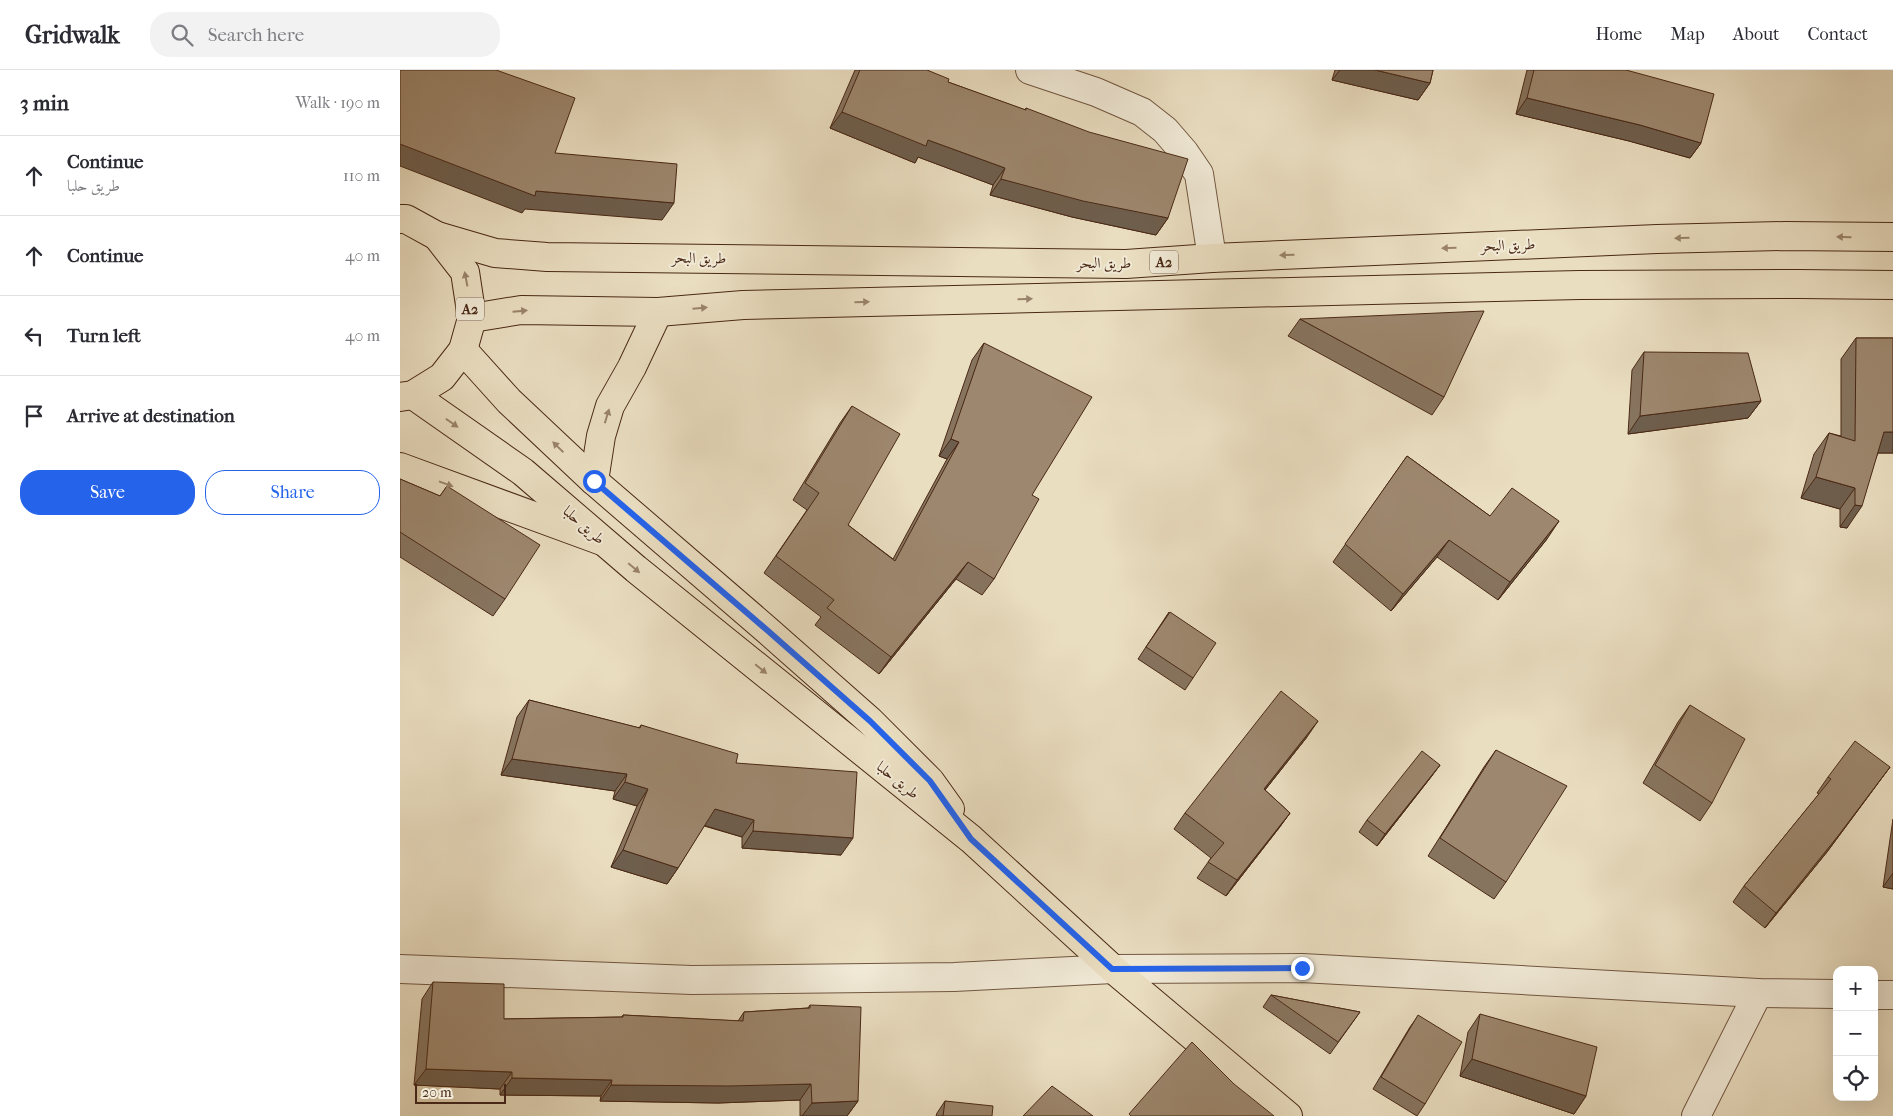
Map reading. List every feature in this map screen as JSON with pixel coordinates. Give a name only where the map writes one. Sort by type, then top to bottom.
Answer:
[{"type":"main road","name":"A2","points":[[400,219],[406,220],[437,236],[465,272],[472,318],[463,350],[442,377],[406,396]]},
{"type":"main road","name":"طريق البحر","points":[[437,236],[495,253],[546,257],[1126,264],[1212,258],[1657,239],[1785,236],[1893,237]]},
{"type":"main road","points":[[1126,264],[1131,296]]},
{"type":"main road","name":"A2","points":[[472,318],[520,310],[658,312],[743,304],[1580,285],[1893,285]]},
{"type":"main road","points":[[594,481],[602,436],[610,406],[632,367],[658,312]]},
{"type":"main road","name":"طريق حلبا","points":[[463,350],[509,401],[594,481],[870,721],[930,781],[971,839]]},
{"type":"main road","name":"طريق حلبا","points":[[406,396],[523,472],[602,541],[971,839]]},
{"type":"main road","points":[[400,467],[602,541]]},
{"type":"main road","points":[[971,839],[1112,969],[1288,1116]]},
{"type":"street","points":[[1030,70],[1096,92],[1142,112],[1166,130],[1199,174],[1212,258]]},
{"type":"street","points":[[400,969],[692,980],[954,977],[1112,969],[1302,968],[1758,993],[1833,994]]},
{"type":"street","points":[[1696,1116],[1758,993]]},
{"type":"street","points":[[1878,995],[1893,996]]},
{"type":"building","points":[[400,70],[496,70],[575,98],[555,153],[677,164],[674,203],[536,191],[535,196],[400,144]]},
{"type":"building","points":[[860,70],[927,70],[949,79],[948,82],[1026,110],[1026,108],[1089,132],[1188,159],[1168,218],[1083,201],[1001,179],[1005,168],[928,140],[926,146],[842,112]]},
{"type":"building","points":[[1375,70],[1433,70],[1430,83]]},
{"type":"building","points":[[1534,70],[1626,70],[1714,94],[1701,143],[1640,125],[1527,98]]},
{"type":"building","points":[[1484,311],[1444,397],[1300,319]]},
{"type":"building","points":[[1856,338],[1893,338],[1893,432],[1884,432],[1862,506],[1855,505],[1855,488],[1816,477],[1829,433],[1855,441]]},
{"type":"building","points":[[984,343],[1092,397],[1032,495],[1039,499],[994,579],[968,562],[891,657],[827,608],[834,600],[776,556],[819,493],[805,483],[852,406],[900,434],[848,525],[895,561],[959,442],[951,439]]},
{"type":"building","points":[[1644,352],[1748,353],[1761,401],[1640,416]]},
{"type":"building","points":[[1407,456],[1490,516],[1512,488],[1559,521],[1510,582],[1449,540],[1403,594],[1345,544]]},
{"type":"building","points":[[400,479],[440,496],[447,486],[540,545],[505,599],[400,532]]},
{"type":"building","points":[[1170,612],[1216,643],[1193,678],[1146,647]]},
{"type":"building","points":[[1281,691],[1318,721],[1264,789],[1290,813],[1237,880],[1208,862],[1224,843],[1185,813]]},
{"type":"building","points":[[529,700],[640,728],[641,725],[738,754],[736,763],[857,772],[853,838],[753,831],[754,820],[715,809],[678,868],[623,850],[648,789],[625,782],[627,774],[512,759]]},
{"type":"building","points":[[1690,705],[1745,739],[1712,803],[1655,765]]},
{"type":"building","points":[[1855,741],[1890,767],[1776,913],[1744,886],[1831,779],[1828,777]]},
{"type":"building","points":[[1496,750],[1567,786],[1506,882],[1440,838]]},
{"type":"building","points":[[1422,751],[1440,765],[1385,834],[1367,820]]},
{"type":"building","points":[[433,982],[504,984],[504,1019],[623,1017],[623,1015],[743,1021],[744,1012],[810,1008],[810,1005],[861,1007],[858,1101],[812,1103],[811,1084],[729,1086],[611,1085],[612,1080],[512,1078],[512,1072],[426,1069]]},
{"type":"building","points":[[1271,995],[1360,1012],[1338,1042]]},
{"type":"building","points":[[1480,1014],[1597,1047],[1586,1096],[1472,1059]]},
{"type":"building","points":[[1418,1015],[1462,1042],[1425,1104],[1381,1077]]},
{"type":"building","points":[[1192,1042],[1234,1084],[1274,1116],[1131,1116],[1129,1114]]},
{"type":"building","points":[[1052,1086],[1093,1116],[1023,1116]]},
{"type":"building","points":[[945,1101],[993,1106],[992,1116],[943,1116]]},
{"type":"route","points":[[594,481],[870,721],[930,781],[971,839],[1112,969],[1302,968]]}]
